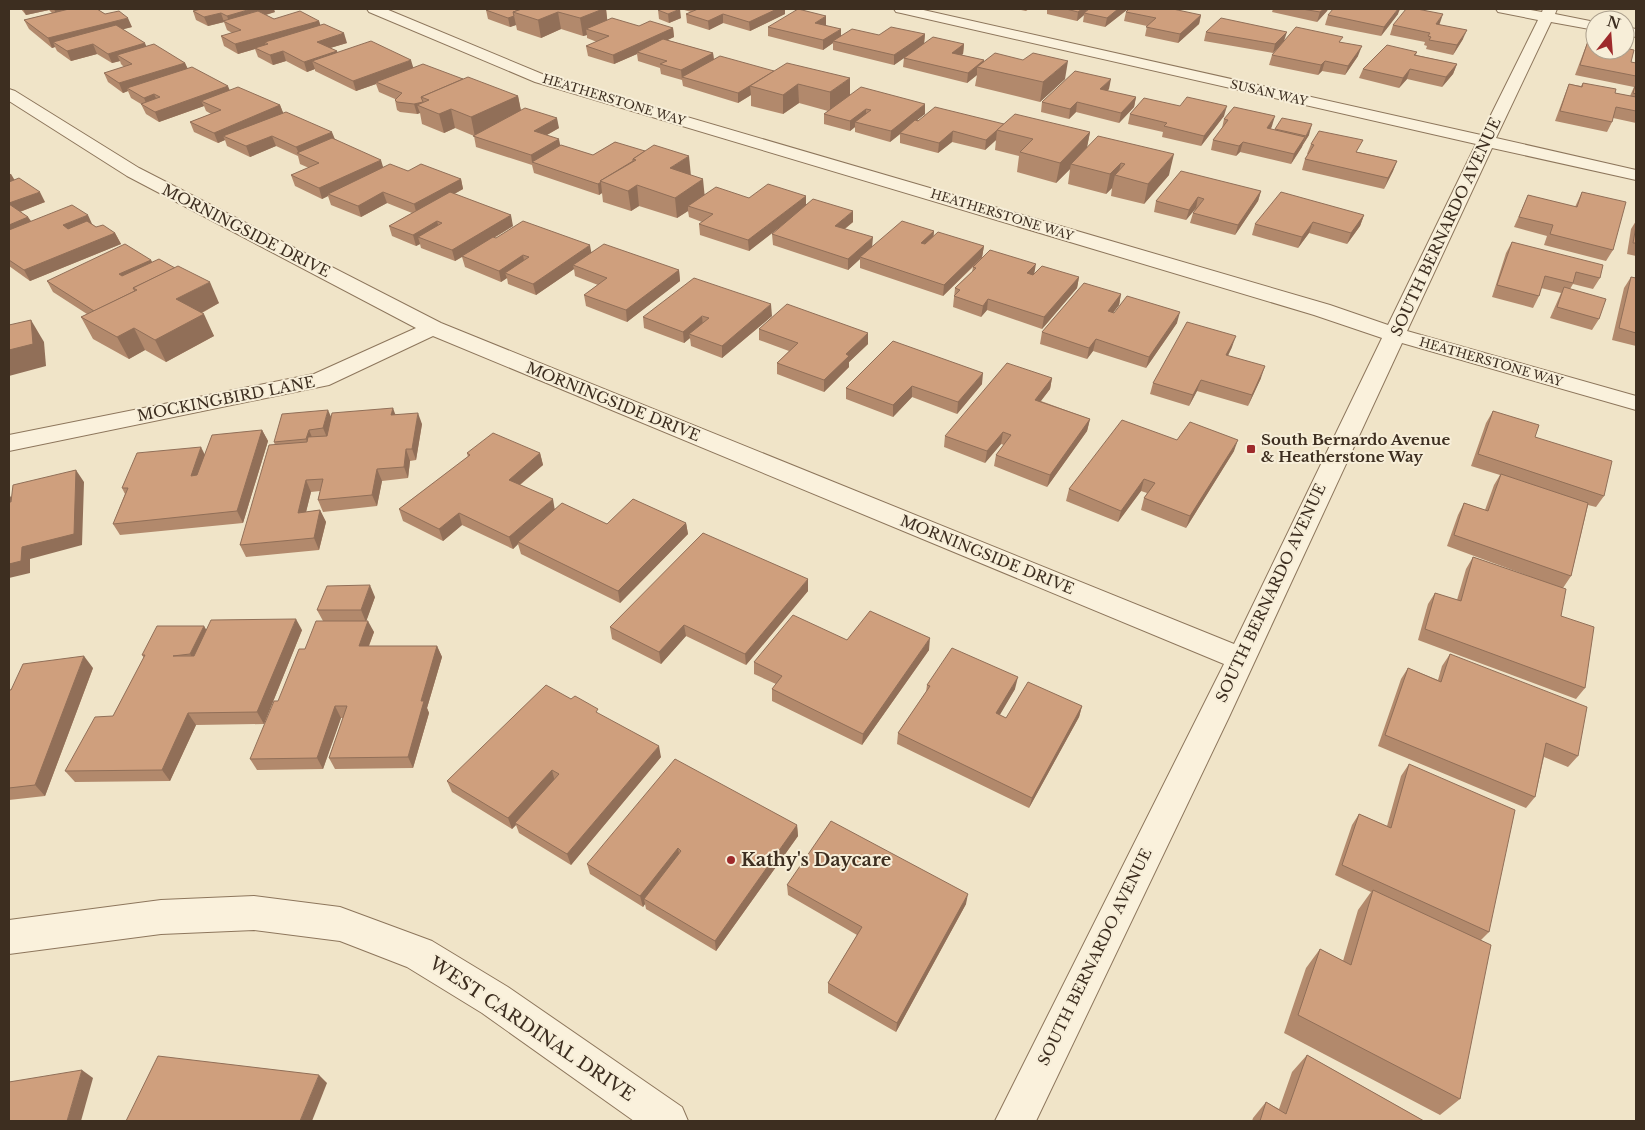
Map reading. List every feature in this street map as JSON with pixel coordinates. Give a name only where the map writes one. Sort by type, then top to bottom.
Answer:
[{"type":"street","name":"HEATHERSTONE WAY","points":[[374,9],[541,79],[1312,307],[1396,335],[1636,403]]},
{"type":"street","name":"SUSAN WAY","points":[[901,9],[1636,175]]},
{"type":"street","points":[[1502,9],[1548,13],[1585,23]]},
{"type":"street","name":"SOUTH BERNARDO AVENUE","points":[[1014,1121],[1241,659],[1331,467],[1396,335],[1485,142],[1548,13]]},
{"type":"street","name":"MORNINGSIDE DRIVE","points":[[9,94],[133,172],[433,328],[1241,659]]},
{"type":"street","name":"MOCKINGBIRD LANE","points":[[9,443],[321,380],[433,328]]},
{"type":"street","name":"WEST CARDINAL DRIVE","points":[[9,937],[162,916],[208,914],[254,913],[340,924],[419,954],[494,1000],[668,1121]]},
{"type":"building","points":[[69,9],[97,9],[105,14],[119,11],[128,18],[48,38],[24,20]]},
{"type":"building","points":[[201,9],[251,9],[227,16],[221,13],[204,17],[193,11]]},
{"type":"building","points":[[522,9],[513,12],[514,16],[508,18],[486,10]]},
{"type":"building","points":[[522,9],[603,9],[580,18],[558,12],[538,20],[513,12]]},
{"type":"building","points":[[680,9],[668,14],[658,10]]},
{"type":"building","points":[[698,9],[777,9],[749,22],[723,14],[708,21],[686,14]]},
{"type":"building","points":[[798,9],[826,16],[815,23],[841,29],[823,40],[768,27]]},
{"type":"building","points":[[1066,9],[1082,9],[1078,12]]},
{"type":"building","points":[[1089,9],[1118,9],[1107,18],[1084,13]]},
{"type":"building","points":[[1129,9],[1173,9],[1201,15],[1180,34],[1146,27],[1156,18],[1126,12]]},
{"type":"building","points":[[1302,9],[1324,9],[1320,12]]},
{"type":"building","points":[[1333,9],[1398,9],[1384,27],[1328,15]]},
{"type":"building","points":[[1406,9],[1443,14],[1436,24],[1467,30],[1457,45],[1429,40],[1431,37],[1428,36],[1430,33],[1393,25]]},
{"type":"building","points":[[258,11],[274,19],[300,11],[319,21],[235,44],[221,36],[241,30],[223,21]]},
{"type":"building","points":[[612,18],[639,26],[650,21],[673,28],[613,55],[586,46],[609,36],[586,29]]},
{"type":"building","points":[[1221,18],[1287,32],[1275,44],[1206,32]]},
{"type":"building","points":[[324,24],[344,33],[317,42],[337,51],[304,62],[283,51],[270,55],[255,48],[268,44],[265,42]]},
{"type":"building","points":[[116,25],[145,43],[108,54],[93,44],[67,51],[53,42]]},
{"type":"building","points":[[891,27],[925,34],[894,55],[833,41],[852,29],[879,35]]},
{"type":"building","points":[[1296,27],[1343,37],[1339,42],[1362,46],[1348,66],[1325,61],[1321,65],[1272,55]]},
{"type":"building","points":[[933,37],[964,44],[952,53],[984,60],[968,73],[904,58]]},
{"type":"building","points":[[663,39],[713,53],[681,70],[660,64],[667,61],[637,52]]},
{"type":"building","points":[[371,41],[411,60],[353,81],[312,61]]},
{"type":"building","points":[[154,44],[185,63],[119,83],[104,73],[132,64],[117,55]]},
{"type":"building","points":[[1387,45],[1417,52],[1414,55],[1457,64],[1446,77],[1410,69],[1403,78],[1363,69]]},
{"type":"building","points":[[1585,50],[1585,60],[1632,60],[1631,62],[1636,63],[1636,76],[1580,65]]},
{"type":"building","points":[[995,53],[1023,60],[1033,53],[1068,61],[1043,82],[977,67]]},
{"type":"building","points":[[720,56],[774,71],[738,93],[682,77]]},
{"type":"building","points":[[787,63],[850,78],[830,92],[798,84],[783,95],[750,86]]},
{"type":"building","points":[[423,64],[463,79],[421,97],[423,102],[414,104],[397,102],[395,100],[402,93],[376,82]]},
{"type":"building","points":[[192,67],[228,86],[155,112],[141,104],[160,97],[154,94],[144,98],[127,88]]},
{"type":"building","points":[[1075,71],[1111,79],[1100,89],[1136,97],[1121,113],[1077,102],[1070,109],[1042,102]]},
{"type":"building","points":[[468,77],[518,96],[471,117],[451,109],[439,114],[417,105],[429,100],[421,97]]},
{"type":"building","points":[[1583,83],[1616,89],[1615,93],[1636,97],[1636,111],[1616,107],[1612,122],[1560,111],[1569,84],[1582,87]]},
{"type":"building","points":[[238,87],[280,105],[214,133],[190,122],[221,110],[201,101]]},
{"type":"building","points":[[861,87],[925,104],[891,131],[855,122],[871,110],[866,109],[850,121],[824,114]]},
{"type":"building","points":[[1187,97],[1227,106],[1204,136],[1164,126],[1167,123],[1130,114],[1144,98],[1180,106]]},
{"type":"building","points":[[935,107],[1004,124],[986,140],[953,131],[939,143],[900,133]]},
{"type":"building","points":[[1234,107],[1275,116],[1267,128],[1305,137],[1294,154],[1243,142],[1239,146],[1213,140],[1228,120],[1224,119]]},
{"type":"building","points":[[525,108],[557,118],[534,131],[559,139],[531,155],[473,136]]},
{"type":"building","points":[[286,112],[332,132],[296,147],[272,136],[246,146],[223,136]]},
{"type":"building","points":[[1015,114],[1090,132],[1060,163],[1020,152],[1033,139],[997,130]]},
{"type":"building","points":[[1282,118],[1312,124],[1306,136],[1275,129]]},
{"type":"building","points":[[1319,131],[1363,140],[1356,152],[1397,161],[1388,178],[1305,159],[1314,145],[1311,144]]},
{"type":"building","points":[[1098,136],[1174,154],[1148,184],[1115,175],[1125,164],[1121,163],[1110,174],[1071,164]]},
{"type":"building","points":[[332,138],[381,160],[319,188],[291,175],[319,163],[297,153]]},
{"type":"building","points":[[615,142],[645,151],[598,184],[532,162],[561,145],[593,155]]},
{"type":"building","points":[[654,145],[689,156],[670,168],[703,179],[675,198],[637,185],[628,191],[600,181],[636,160],[633,159]]},
{"type":"building","points":[[390,164],[408,171],[421,164],[461,179],[414,204],[383,192],[358,206],[328,194]]},
{"type":"building","points":[[1181,171],[1261,191],[1238,225],[1193,213],[1204,199],[1198,197],[1189,210],[1156,201]]},
{"type":"building","points":[[19,178],[40,192],[9,203],[9,182]]},
{"type":"building","points":[[768,184],[806,196],[748,240],[699,224],[713,214],[688,206],[716,187],[749,198]]},
{"type":"building","points":[[450,192],[511,215],[452,250],[418,237],[442,223],[437,221],[413,235],[389,226]]},
{"type":"building","points":[[1281,192],[1364,215],[1351,233],[1313,222],[1302,237],[1255,224]]},
{"type":"building","points":[[1582,192],[1626,202],[1613,250],[1550,234],[1553,225],[1519,217],[1528,195],[1577,207]]},
{"type":"building","points":[[813,199],[853,211],[835,226],[873,237],[848,259],[772,234]]},
{"type":"building","points":[[9,204],[28,217],[9,225]]},
{"type":"building","points":[[72,205],[88,215],[63,225],[68,229],[87,221],[96,227],[103,225],[115,233],[24,270],[9,260],[9,230]]},
{"type":"building","points":[[523,221],[590,245],[533,284],[505,273],[529,257],[523,255],[499,271],[462,256]]},
{"type":"building","points":[[902,221],[934,231],[921,243],[925,244],[938,232],[984,246],[944,285],[860,257]]},
{"type":"building","points":[[1636,226],[1636,243],[1633,243]]},
{"type":"building","points":[[1512,242],[1603,265],[1600,278],[1576,272],[1573,283],[1545,276],[1539,296],[1497,285]]},
{"type":"building","points":[[125,244],[151,260],[119,274],[122,276],[159,259],[175,268],[133,288],[135,291],[94,311],[47,281]]},
{"type":"building","points":[[604,244],[679,270],[626,310],[584,295],[607,278],[573,265]]},
{"type":"building","points":[[990,250],[1036,264],[1027,273],[1033,275],[1042,266],[1079,277],[1044,317],[988,299],[983,306],[954,296],[960,290],[955,288],[976,268],[973,267]]},
{"type":"building","points":[[178,266],[210,282],[176,299],[204,314],[155,340],[134,328],[117,337],[81,317],[137,290],[133,288]]},
{"type":"building","points":[[1631,277],[1636,278],[1636,333],[1619,328]]},
{"type":"building","points":[[694,278],[771,304],[722,346],[689,334],[709,318],[702,316],[683,332],[643,317]]},
{"type":"building","points":[[1084,283],[1121,294],[1108,311],[1114,313],[1127,296],[1180,312],[1149,357],[1096,339],[1089,348],[1042,332]]},
{"type":"building","points":[[1564,287],[1606,299],[1599,319],[1557,307]]},
{"type":"building","points":[[787,304],[868,333],[846,354],[849,356],[824,380],[777,363],[798,343],[759,329]]},
{"type":"building","points":[[31,320],[33,344],[9,350],[9,325]]},
{"type":"building","points":[[1187,322],[1236,336],[1226,355],[1265,366],[1252,395],[1201,380],[1193,395],[1153,383]]},
{"type":"building","points":[[893,341],[983,373],[958,402],[912,386],[893,405],[846,388]]},
{"type":"building","points":[[1007,363],[1052,378],[1035,400],[1090,419],[1050,475],[996,455],[1011,435],[1003,432],[987,451],[945,436]]},
{"type":"building","points":[[393,408],[391,415],[418,413],[412,449],[406,449],[404,467],[377,469],[372,495],[318,500],[323,479],[306,480],[298,513],[320,510],[314,538],[240,545],[269,445],[307,442],[308,437],[327,436],[332,413]]},
{"type":"building","points":[[328,410],[323,428],[309,430],[306,439],[274,442],[282,414]]},
{"type":"building","points":[[1493,411],[1539,425],[1535,437],[1612,461],[1604,496],[1478,454]]},
{"type":"building","points":[[1122,420],[1177,440],[1190,422],[1238,440],[1190,516],[1144,498],[1155,483],[1144,479],[1121,511],[1069,489]]},
{"type":"building","points":[[262,430],[237,511],[113,524],[128,488],[122,488],[137,453],[201,447],[191,476],[197,475],[212,435]]},
{"type":"building","points":[[493,433],[540,453],[509,480],[553,499],[509,537],[459,513],[439,529],[399,509],[470,455],[467,453]]},
{"type":"building","points":[[76,470],[74,534],[22,547],[21,561],[9,564],[9,502],[11,502],[13,485]]},
{"type":"building","points":[[1501,474],[1588,503],[1571,576],[1454,535],[1464,503],[1488,511]]},
{"type":"building","points":[[633,499],[686,523],[618,591],[518,542],[562,503],[607,524]]},
{"type":"building","points":[[703,533],[808,579],[745,654],[684,625],[659,652],[610,627]]},
{"type":"building","points":[[1473,557],[1566,589],[1561,616],[1594,627],[1585,688],[1425,629],[1435,593],[1461,601]]},
{"type":"building","points":[[370,585],[361,610],[317,610],[327,586]]},
{"type":"building","points":[[870,611],[930,638],[863,734],[772,689],[782,676],[754,662],[793,615],[847,640]]},
{"type":"building","points":[[296,619],[257,712],[188,713],[162,770],[65,771],[95,717],[113,716],[145,655],[142,655],[157,626],[204,626],[190,654],[173,656],[194,656],[211,620]]},
{"type":"building","points":[[316,621],[368,621],[359,646],[437,646],[421,701],[424,701],[408,757],[329,758],[347,706],[335,706],[317,758],[250,759],[274,701],[278,701],[299,649],[305,649]]},
{"type":"building","points":[[952,648],[1018,677],[996,713],[1006,718],[1028,682],[1082,706],[1032,798],[898,733],[930,686],[927,685]]},
{"type":"building","points":[[1450,654],[1587,707],[1578,756],[1546,743],[1535,797],[1385,735],[1408,668],[1441,682]]},
{"type":"building","points":[[84,656],[35,785],[9,788],[9,690],[11,690],[23,664]]},
{"type":"building","points":[[546,685],[571,699],[575,696],[598,709],[596,712],[659,746],[567,854],[515,823],[559,774],[552,770],[508,818],[447,781]]},
{"type":"building","name":"Kathy's Daycare","points":[[675,759],[797,825],[715,941],[644,899],[681,851],[678,848],[640,896],[587,864]]},
{"type":"building","points":[[1409,764],[1515,810],[1489,932],[1342,865],[1359,814],[1391,828]]},
{"type":"building","points":[[831,821],[968,894],[897,1023],[828,983],[862,927],[787,885]]},
{"type":"building","points":[[1373,890],[1491,945],[1460,1099],[1298,1015],[1320,949],[1351,965]]},
{"type":"building","points":[[1307,1055],[1424,1121],[1260,1121],[1266,1102],[1286,1114]]},
{"type":"building","points":[[158,1056],[319,1075],[300,1121],[126,1121]]},
{"type":"building","points":[[82,1070],[67,1121],[9,1121],[9,1082]]},
{"type":"place","name":"South Bernardo Avenue & Heatherstone Way","points":[[1251,449]]},
{"type":"place","name":"Kathy's Daycare","points":[[731,860]]}]
